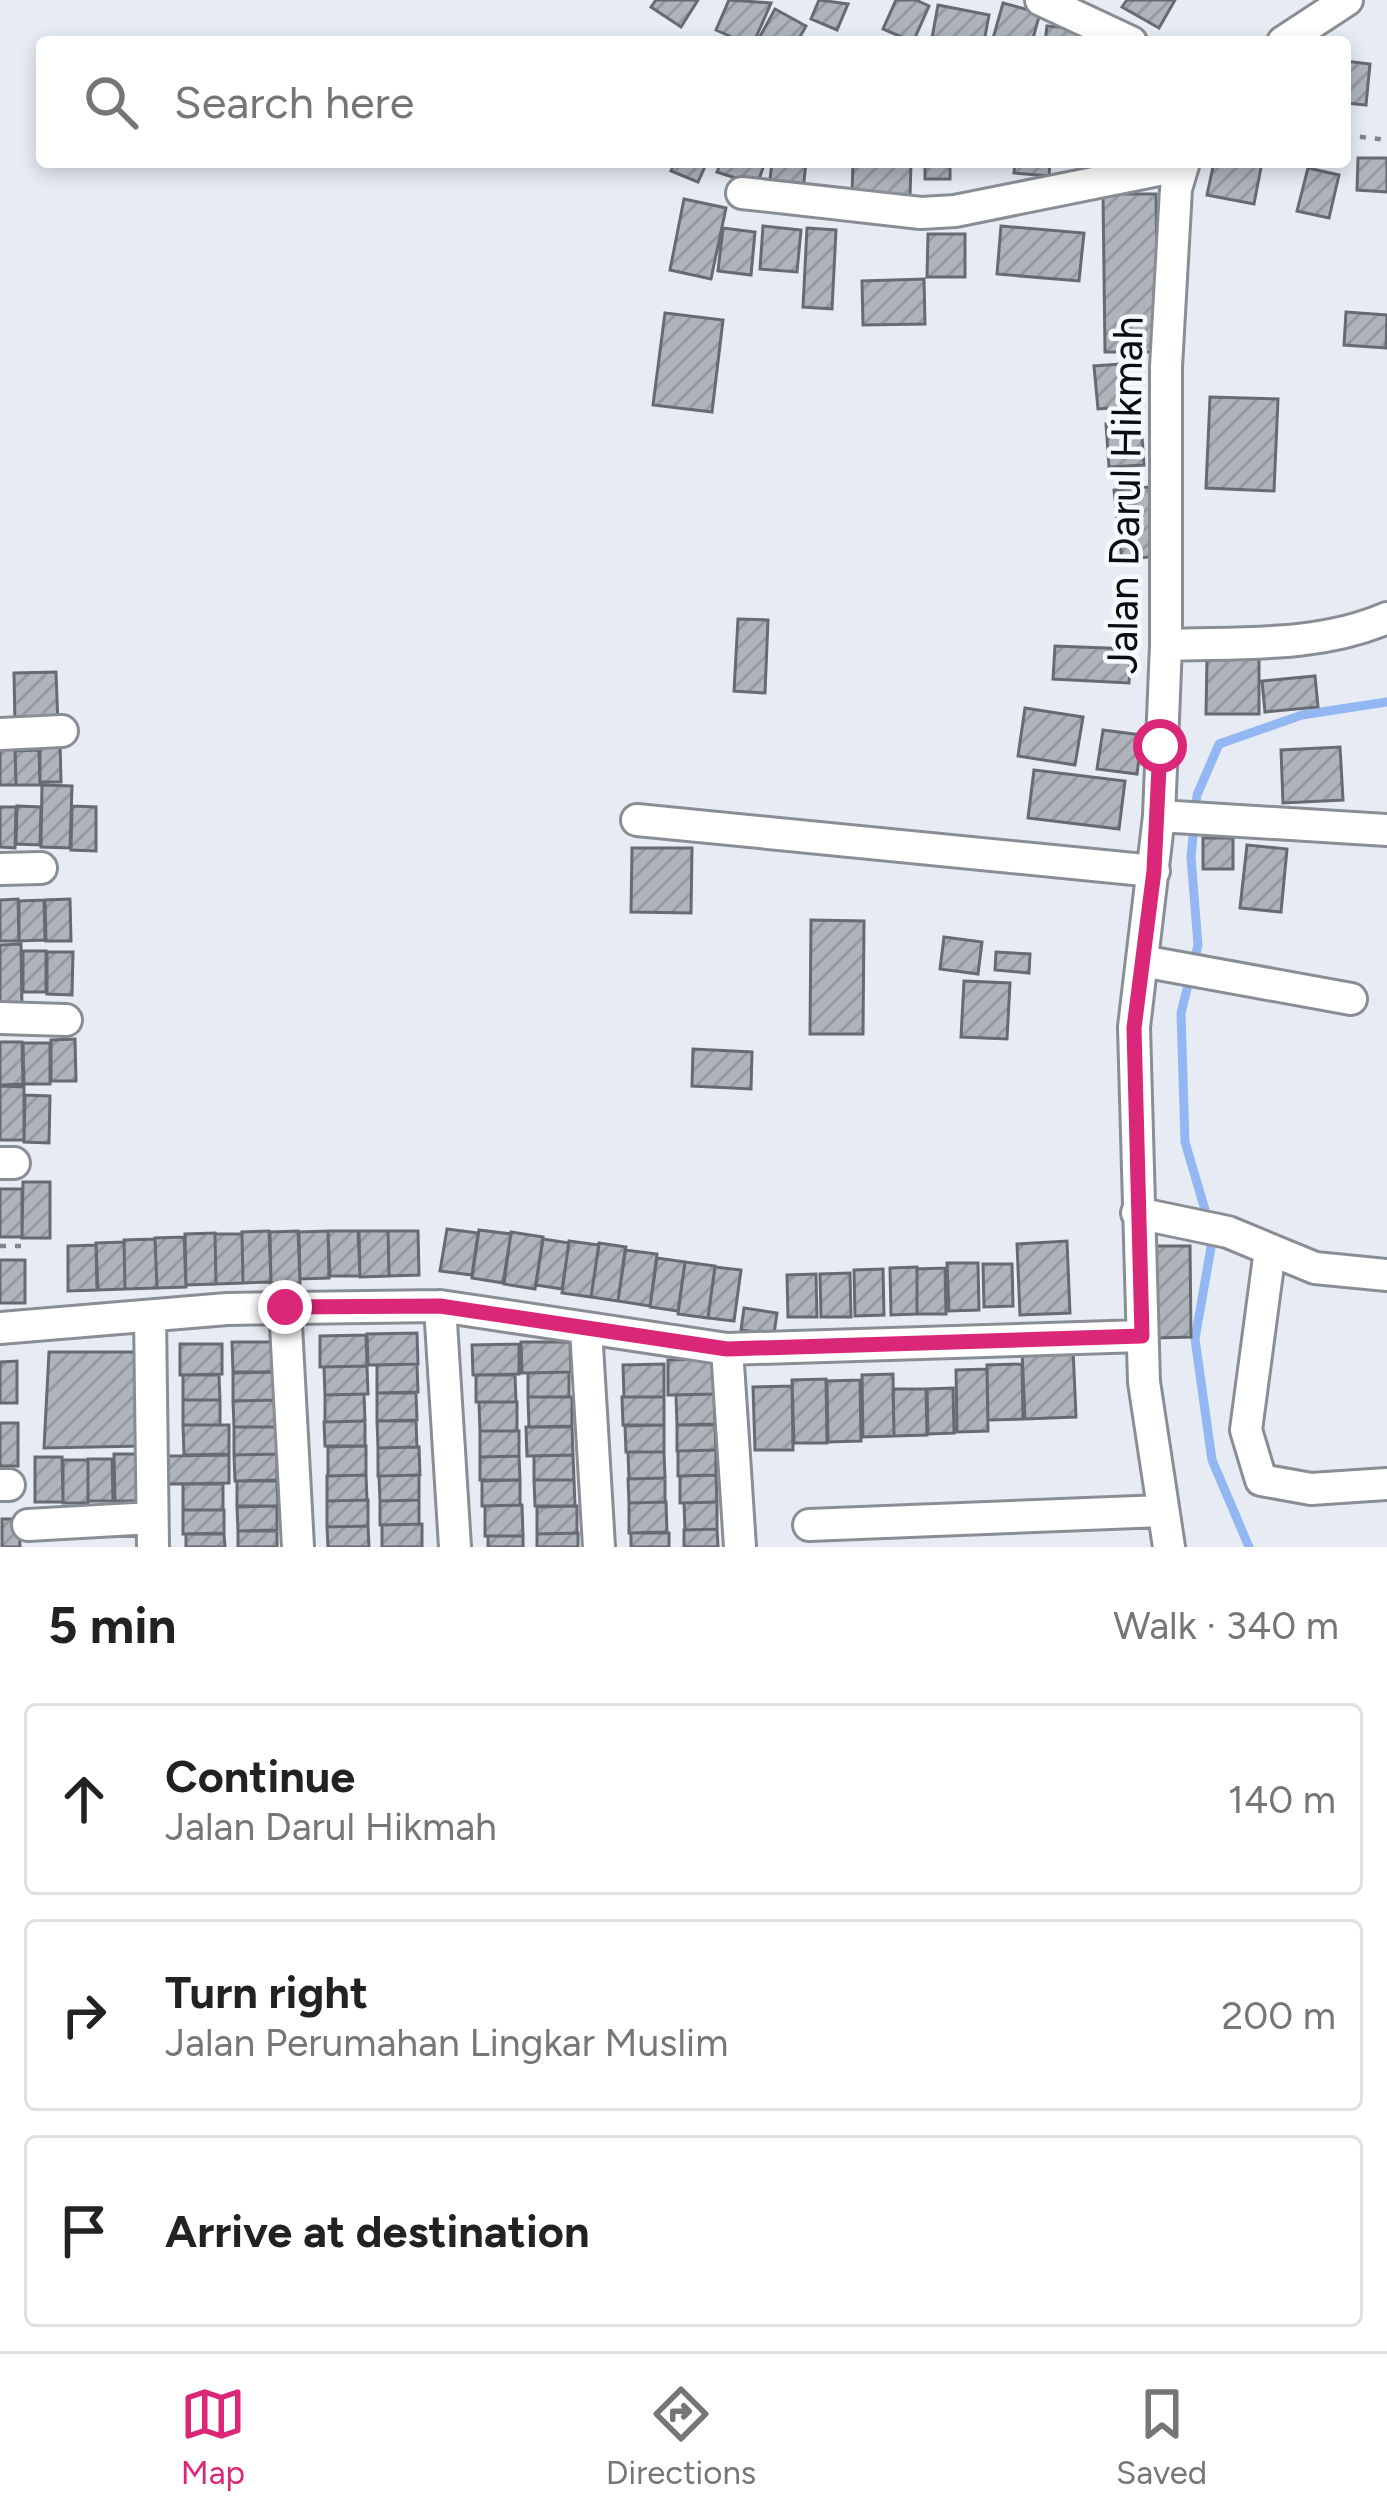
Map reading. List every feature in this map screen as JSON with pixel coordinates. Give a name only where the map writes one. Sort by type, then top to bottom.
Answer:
[{"type":"street","points":[[1041,0],[1118,36]]},
{"type":"street","points":[[1292,36],[1347,0]]},
{"type":"street","points":[[742,193],[921,213],[955,211],[1165,168]]},
{"type":"street","name":"Jalan Darul Hikmah","points":[[1169,1547],[1144,1382],[1134,1028],[1156,963],[1154,871],[1184,818],[1166,645],[1166,367],[1175,189],[1183,168]]},
{"type":"street","points":[[1166,645],[1305,640],[1353,632],[1387,618]]},
{"type":"street","points":[[0,734],[62,731]]},
{"type":"street","points":[[1184,818],[1387,830]]},
{"type":"street","points":[[637,820],[1154,871]]},
{"type":"street","points":[[0,869],[41,868]]},
{"type":"street","points":[[1156,963],[1351,999]]},
{"type":"street","points":[[0,1018],[66,1020]]},
{"type":"street","points":[[1137,1213],[1210,1228],[1315,1268],[1387,1275]]},
{"type":"street","points":[[1270,1250],[1246,1430],[1261,1480],[1311,1489],[1387,1484]]},
{"type":"street","points":[[0,1328],[285,1307],[440,1306],[727,1349],[1142,1336]]},
{"type":"street","points":[[440,1306],[455,1547]]},
{"type":"street","points":[[285,1307],[298,1547]]},
{"type":"street","points":[[28,1526],[153,1533],[150,1316]]},
{"type":"street","points":[[586,1330],[598,1547]]},
{"type":"street","points":[[727,1349],[740,1547]]},
{"type":"street","points":[[809,1525],[1162,1511]]},
{"type":"path","points":[[1351,136],[1387,140]]},
{"type":"path","points":[[0,1246],[21,1246]]},
{"type":"building","points":[[656,0],[698,0],[681,27],[651,7]]},
{"type":"building","points":[[729,0],[771,3],[757,36],[730,36],[716,30]]},
{"type":"building","points":[[819,0],[848,4],[837,30],[811,19]]},
{"type":"building","points":[[896,0],[929,6],[916,36],[883,29]]},
{"type":"building","points":[[1127,0],[1175,0],[1159,28],[1122,7]]},
{"type":"building","points":[[1003,3],[1040,13],[1034,36],[994,36]]},
{"type":"building","points":[[938,5],[989,15],[985,36],[932,36]]},
{"type":"building","points":[[775,9],[806,26],[800,36],[760,36]]},
{"type":"building","points":[[1047,26],[1079,29],[1078,36],[1046,36]]},
{"type":"building","points":[[1351,62],[1370,64],[1366,105],[1351,104]]},
{"type":"building","points":[[1358,158],[1387,158],[1387,192],[1357,190]]},
{"type":"building","points":[[672,168],[704,168],[698,182]]},
{"type":"building","points":[[719,168],[763,168],[757,185],[717,172]]},
{"type":"building","points":[[771,168],[805,168],[803,191],[769,188]]},
{"type":"building","points":[[853,168],[911,168],[910,198],[852,195]]},
{"type":"building","points":[[925,168],[950,168],[950,179],[925,179]]},
{"type":"building","points":[[1014,168],[1050,168],[1049,176],[1014,173]]},
{"type":"building","points":[[1213,168],[1261,168],[1254,204],[1207,195]]},
{"type":"building","points":[[1308,168],[1339,175],[1329,218],[1297,211]]},
{"type":"building","points":[[1103,194],[1156,194],[1158,352],[1105,352]]},
{"type":"building","points":[[684,199],[726,208],[711,279],[670,270]]},
{"type":"building","points":[[763,226],[801,230],[797,272],[760,269]]},
{"type":"building","points":[[1001,226],[1084,233],[1079,281],[997,274]]},
{"type":"building","points":[[723,228],[755,232],[751,275],[718,271]]},
{"type":"building","points":[[807,228],[836,230],[832,309],[803,307]]},
{"type":"building","points":[[928,234],[965,234],[965,277],[927,277]]},
{"type":"building","points":[[924,279],[925,324],[863,325],[862,281]]},
{"type":"building","points":[[1346,312],[1387,315],[1386,348],[1344,345]]},
{"type":"building","points":[[665,313],[723,320],[712,412],[653,405]]},
{"type":"building","points":[[1120,364],[1124,407],[1098,409],[1094,366]]},
{"type":"building","points":[[1210,397],[1278,399],[1274,491],[1206,488]]},
{"type":"building","points":[[1141,422],[1144,465],[1109,467],[1106,424]]},
{"type":"building","points":[[1149,487],[1157,556],[1122,560],[1114,490]]},
{"type":"building","points":[[738,619],[768,620],[765,693],[734,691]]},
{"type":"building","points":[[1055,646],[1131,649],[1129,683],[1053,679]]},
{"type":"building","points":[[1207,659],[1259,659],[1259,714],[1206,714]]},
{"type":"building","points":[[56,672],[58,724],[15,725],[14,673]]},
{"type":"building","points":[[1315,676],[1318,707],[1265,712],[1262,681]]},
{"type":"building","points":[[1025,708],[1083,717],[1075,765],[1018,756]]},
{"type":"building","points":[[1103,730],[1142,735],[1137,774],[1097,769]]},
{"type":"building","points":[[60,740],[61,782],[40,782],[40,741]]},
{"type":"building","points":[[0,743],[15,743],[16,785],[0,785]]},
{"type":"building","points":[[1340,747],[1343,800],[1283,803],[1281,750]]},
{"type":"building","points":[[39,750],[40,785],[16,785],[15,751]]},
{"type":"building","points":[[1034,770],[1125,781],[1119,829],[1028,818]]},
{"type":"building","points":[[42,785],[72,786],[70,848],[41,847]]},
{"type":"building","points":[[17,806],[41,807],[40,845],[16,844]]},
{"type":"building","points":[[72,806],[96,807],[96,851],[71,850]]},
{"type":"building","points":[[0,807],[16,807],[15,848],[0,847]]},
{"type":"building","points":[[1203,838],[1233,838],[1233,869],[1203,869]]},
{"type":"building","points":[[1247,845],[1287,849],[1281,912],[1240,908]]},
{"type":"building","points":[[632,848],[692,848],[691,913],[631,912]]},
{"type":"building","points":[[18,899],[19,941],[0,941],[0,900]]},
{"type":"building","points":[[70,899],[71,941],[46,941],[45,900]]},
{"type":"building","points":[[44,900],[45,940],[19,941],[19,901]]},
{"type":"building","points":[[811,920],[864,921],[863,1034],[810,1034]]},
{"type":"building","points":[[944,937],[982,942],[978,974],[940,969]]},
{"type":"building","points":[[21,944],[22,1008],[0,1009],[0,945]]},
{"type":"building","points":[[23,951],[46,951],[46,992],[23,992]]},
{"type":"building","points":[[47,952],[73,952],[72,995],[47,994]]},
{"type":"building","points":[[996,952],[1030,954],[1029,973],[995,970]]},
{"type":"building","points":[[964,981],[1010,983],[1007,1039],[961,1037]]},
{"type":"building","points":[[75,1039],[76,1081],[51,1081],[51,1040]]},
{"type":"building","points":[[0,1042],[22,1042],[23,1084],[0,1085]]},
{"type":"building","points":[[23,1043],[50,1043],[50,1084],[24,1084]]},
{"type":"building","points":[[693,1049],[752,1052],[751,1089],[692,1086]]},
{"type":"building","points":[[0,1086],[24,1087],[24,1140],[0,1140]]},
{"type":"building","points":[[25,1095],[50,1096],[49,1143],[24,1142]]},
{"type":"building","points":[[23,1182],[50,1182],[50,1238],[22,1238]]},
{"type":"building","points":[[0,1189],[22,1189],[22,1237],[0,1237]]},
{"type":"building","points":[[447,1229],[478,1233],[472,1275],[440,1271]]},
{"type":"building","points":[[479,1230],[511,1234],[503,1283],[472,1278]]},
{"type":"building","points":[[269,1231],[271,1282],[243,1283],[242,1232]]},
{"type":"building","points":[[298,1231],[300,1283],[271,1284],[270,1232]]},
{"type":"building","points":[[328,1231],[329,1278],[300,1279],[299,1232]]},
{"type":"building","points":[[328,1231],[358,1231],[360,1276],[330,1276]]},
{"type":"building","points":[[359,1231],[388,1231],[389,1276],[360,1277]]},
{"type":"building","points":[[388,1231],[418,1231],[419,1275],[389,1276]]},
{"type":"building","points":[[511,1232],[543,1237],[535,1289],[504,1284]]},
{"type":"building","points":[[215,1233],[216,1284],[186,1285],[185,1234]]},
{"type":"building","points":[[215,1234],[242,1234],[243,1283],[216,1284]]},
{"type":"building","points":[[184,1237],[186,1287],[157,1288],[155,1238]]},
{"type":"building","points":[[155,1239],[157,1288],[125,1289],[124,1240]]},
{"type":"building","points":[[543,1239],[569,1243],[562,1289],[536,1285]]},
{"type":"building","points":[[569,1241],[599,1245],[591,1297],[562,1293]]},
{"type":"building","points":[[1067,1241],[1070,1313],[1020,1315],[1017,1244]]},
{"type":"building","points":[[124,1242],[125,1289],[98,1290],[96,1243]]},
{"type":"building","points":[[599,1243],[626,1247],[618,1301],[591,1297]]},
{"type":"building","points":[[96,1245],[97,1290],[68,1291],[68,1246]]},
{"type":"building","points":[[1156,1246],[1190,1246],[1191,1337],[1157,1338]]},
{"type":"building","points":[[625,1250],[657,1254],[650,1306],[618,1301]]},
{"type":"building","points":[[657,1258],[685,1262],[678,1311],[650,1307]]},
{"type":"building","points":[[0,1260],[25,1260],[25,1303],[0,1303]]},
{"type":"building","points":[[685,1262],[715,1266],[708,1318],[678,1314]]},
{"type":"building","points":[[947,1263],[978,1263],[979,1310],[949,1311]]},
{"type":"building","points":[[983,1264],[1012,1264],[1013,1306],[984,1307]]},
{"type":"building","points":[[715,1267],[741,1270],[734,1321],[708,1318]]},
{"type":"building","points":[[917,1267],[917,1314],[891,1315],[890,1268]]},
{"type":"building","points":[[945,1268],[946,1314],[917,1314],[917,1269]]},
{"type":"building","points":[[883,1269],[884,1315],[855,1316],[854,1270]]},
{"type":"building","points":[[850,1273],[851,1317],[821,1317],[820,1274]]},
{"type":"building","points":[[816,1274],[817,1317],[788,1317],[787,1275]]},
{"type":"building","points":[[744,1308],[777,1313],[774,1334],[741,1330]]},
{"type":"building","points":[[417,1333],[418,1364],[368,1365],[367,1334]]},
{"type":"building","points":[[366,1335],[367,1366],[320,1367],[320,1336]]},
{"type":"building","points":[[232,1342],[273,1342],[274,1372],[233,1372]]},
{"type":"building","points":[[521,1342],[570,1342],[571,1372],[522,1373]]},
{"type":"building","points":[[180,1344],[222,1344],[222,1374],[180,1375]]},
{"type":"building","points":[[519,1344],[519,1374],[473,1375],[472,1345]]},
{"type":"building","points":[[1073,1348],[1076,1417],[1025,1419],[1022,1350]]},
{"type":"building","points":[[49,1352],[147,1352],[143,1446],[44,1448]]},
{"type":"building","points":[[717,1359],[717,1394],[668,1395],[668,1360]]},
{"type":"building","points":[[17,1361],[17,1403],[0,1403],[0,1362]]},
{"type":"building","points":[[417,1364],[418,1392],[377,1393],[377,1365]]},
{"type":"building","points":[[664,1364],[664,1397],[624,1397],[623,1365]]},
{"type":"building","points":[[1022,1364],[1023,1419],[988,1420],[987,1365]]},
{"type":"building","points":[[367,1366],[368,1394],[325,1395],[324,1367]]},
{"type":"building","points":[[987,1369],[988,1431],[957,1432],[956,1370]]},
{"type":"building","points":[[275,1372],[275,1400],[233,1401],[233,1373]]},
{"type":"building","points":[[569,1372],[569,1397],[528,1397],[528,1373]]},
{"type":"building","points":[[893,1374],[894,1436],[863,1437],[862,1375]]},
{"type":"building","points":[[183,1375],[219,1375],[220,1400],[183,1400]]},
{"type":"building","points":[[476,1375],[515,1375],[516,1402],[476,1402]]},
{"type":"building","points":[[826,1379],[827,1443],[794,1443],[792,1380]]},
{"type":"building","points":[[860,1380],[861,1441],[828,1442],[827,1381]]},
{"type":"building","points":[[792,1386],[793,1450],[755,1450],[753,1387]]},
{"type":"building","points":[[953,1388],[954,1433],[928,1434],[927,1389]]},
{"type":"building","points":[[893,1389],[926,1389],[927,1435],[894,1436]]},
{"type":"building","points":[[377,1393],[416,1393],[417,1420],[377,1421]]},
{"type":"building","points":[[364,1394],[365,1421],[325,1422],[325,1395]]},
{"type":"building","points":[[714,1394],[715,1424],[677,1425],[676,1395]]},
{"type":"building","points":[[528,1397],[572,1397],[572,1426],[529,1427]]},
{"type":"building","points":[[622,1397],[664,1397],[664,1425],[623,1425]]},
{"type":"building","points":[[183,1400],[220,1400],[220,1425],[183,1425]]},
{"type":"building","points":[[275,1400],[275,1427],[234,1427],[233,1401]]},
{"type":"building","points":[[479,1402],[517,1402],[517,1431],[480,1431]]},
{"type":"building","points":[[365,1421],[365,1446],[325,1446],[324,1422]]},
{"type":"building","points":[[377,1421],[416,1421],[417,1447],[378,1448]]},
{"type":"building","points":[[0,1423],[18,1423],[18,1466],[0,1466]]},
{"type":"building","points":[[183,1425],[229,1425],[229,1454],[184,1455]]},
{"type":"building","points":[[664,1425],[664,1452],[626,1452],[625,1426]]},
{"type":"building","points":[[677,1425],[715,1425],[716,1450],[677,1451]]},
{"type":"building","points":[[234,1427],[278,1427],[278,1454],[234,1455]]},
{"type":"building","points":[[526,1427],[572,1427],[573,1455],[527,1456]]},
{"type":"building","points":[[480,1431],[519,1431],[519,1456],[480,1457]]},
{"type":"building","points":[[366,1446],[366,1475],[328,1476],[328,1447]]},
{"type":"building","points":[[419,1447],[420,1475],[378,1476],[378,1448]]},
{"type":"building","points":[[716,1450],[716,1475],[678,1476],[678,1451]]},
{"type":"building","points":[[628,1452],[664,1452],[665,1478],[629,1479]]},
{"type":"building","points":[[114,1454],[143,1454],[143,1501],[115,1501]]},
{"type":"building","points":[[277,1454],[277,1480],[235,1481],[234,1455]]},
{"type":"building","points":[[229,1455],[229,1483],[168,1484],[168,1456]]},
{"type":"building","points":[[573,1455],[574,1480],[534,1480],[534,1456]]},
{"type":"building","points":[[519,1456],[520,1480],[480,1480],[480,1457]]},
{"type":"building","points":[[35,1457],[62,1457],[63,1502],[35,1502]]},
{"type":"building","points":[[88,1459],[112,1459],[113,1501],[88,1501]]},
{"type":"building","points":[[63,1460],[88,1460],[88,1503],[63,1503]]},
{"type":"building","points":[[366,1475],[367,1500],[327,1501],[327,1476]]},
{"type":"building","points":[[419,1475],[419,1500],[380,1501],[379,1476]]},
{"type":"building","points":[[716,1475],[717,1502],[680,1503],[680,1476]]},
{"type":"building","points":[[665,1478],[665,1502],[629,1503],[628,1479]]},
{"type":"building","points":[[520,1480],[520,1505],[482,1506],[482,1481]]},
{"type":"building","points":[[534,1480],[574,1480],[575,1506],[535,1506]]},
{"type":"building","points":[[237,1481],[277,1481],[278,1506],[237,1506]]},
{"type":"building","points":[[183,1484],[223,1484],[223,1510],[183,1510]]},
{"type":"building","points":[[368,1500],[368,1526],[327,1527],[327,1501]]},
{"type":"building","points":[[419,1500],[419,1524],[380,1525],[380,1501]]},
{"type":"building","points":[[666,1502],[667,1532],[629,1533],[629,1503]]},
{"type":"building","points":[[717,1502],[717,1529],[685,1530],[684,1503]]},
{"type":"building","points":[[522,1505],[523,1536],[485,1536],[485,1506]]},
{"type":"building","points":[[277,1506],[277,1530],[238,1531],[237,1507]]},
{"type":"building","points":[[577,1506],[577,1533],[537,1534],[537,1507]]},
{"type":"building","points":[[183,1510],[224,1510],[224,1533],[183,1534]]},
{"type":"building","points":[[2,1519],[19,1519],[20,1547],[2,1547]]},
{"type":"building","points":[[422,1524],[422,1547],[382,1547],[382,1525]]},
{"type":"building","points":[[368,1526],[369,1547],[328,1547],[327,1527]]},
{"type":"building","points":[[717,1529],[718,1547],[684,1547],[684,1530]]},
{"type":"building","points":[[238,1531],[277,1531],[277,1547],[238,1547]]},
{"type":"building","points":[[578,1533],[578,1547],[537,1547],[537,1534]]},
{"type":"building","points":[[631,1533],[669,1533],[669,1547],[631,1547]]},
{"type":"building","points":[[186,1534],[224,1534],[225,1547],[186,1547]]},
{"type":"building","points":[[488,1536],[523,1536],[523,1547],[488,1547]]},
{"type":"waterway","points":[[1208,1220],[1185,1142],[1181,1013],[1198,945],[1191,857],[1197,795],[1219,744],[1302,715],[1387,702]]},
{"type":"waterway","points":[[1213,1236],[1195,1339],[1212,1460],[1249,1547]]},
{"type":"route","points":[[285,1307],[440,1306],[727,1349],[1142,1336],[1134,1028],[1154,871],[1160,746]]}]
